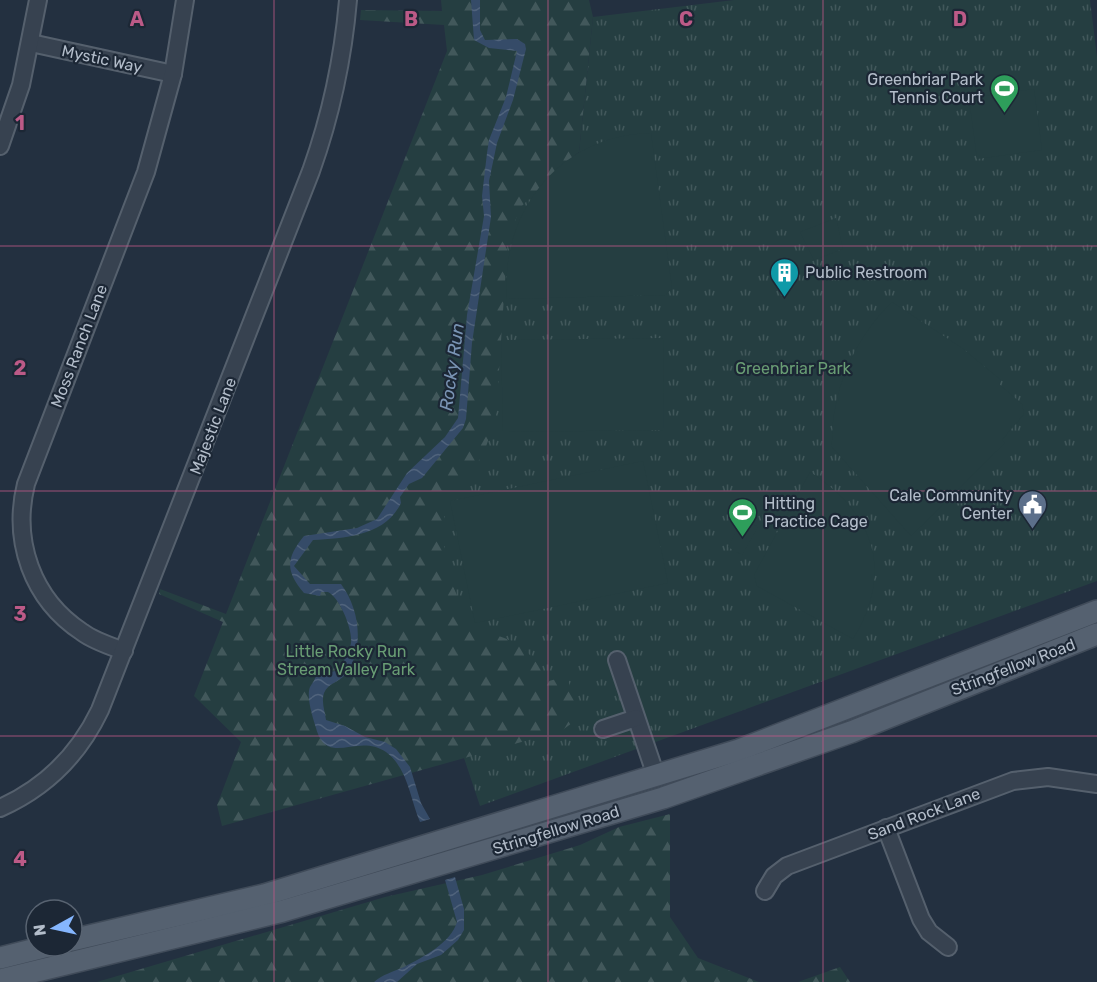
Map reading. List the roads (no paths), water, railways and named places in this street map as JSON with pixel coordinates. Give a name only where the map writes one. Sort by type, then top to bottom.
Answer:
[{"type":"main road","name":"Stringfellow Road","points":[[84,937],[264,895],[787,734],[1097,611]]},
{"type":"main road","name":"Stringfellow Road","points":[[0,980],[283,911],[663,798],[851,732],[1097,634]]},
{"type":"main road","points":[[0,958],[24,952]]},
{"type":"street","points":[[0,146],[12,116],[31,44],[38,0]]},
{"type":"street","name":"Moss Ranch Lane","points":[[124,651],[83,634],[68,622],[42,592],[26,558],[21,510],[26,484],[146,172],[173,74],[185,0]]},
{"type":"street","name":"Majestic Lane","points":[[0,808],[42,783],[77,749],[100,711],[321,143],[335,93],[348,0]]},
{"type":"street","name":"Mystic Way","points":[[31,44],[173,74]]},
{"type":"street","points":[[617,660],[656,776]]},
{"type":"street","points":[[603,729],[636,718]]},
{"type":"street","name":"Sand Rock Lane","points":[[765,891],[774,876],[787,866],[1013,781],[1048,777],[1097,784]]},
{"type":"street","points":[[886,828],[921,919],[929,932],[948,947]]},
{"type":"water","name":"Rocky Run","points":[[471,0],[480,0],[480,30],[485,40],[517,39],[525,44],[526,49],[513,100],[497,143],[489,181],[491,217],[472,343],[466,419],[463,428],[422,478],[409,484],[400,497],[401,503],[385,522],[375,529],[351,536],[313,540],[294,566],[310,584],[341,584],[356,617],[358,642],[351,665],[345,675],[328,687],[323,696],[326,720],[345,726],[365,737],[385,742],[396,749],[410,767],[421,803],[430,819],[420,822],[404,775],[386,752],[364,745],[335,748],[321,740],[310,708],[310,687],[316,675],[340,670],[350,646],[350,630],[345,615],[333,595],[328,592],[321,592],[320,596],[304,593],[293,578],[290,564],[294,551],[304,536],[357,528],[377,519],[407,473],[445,437],[458,418],[467,315],[484,216],[482,196],[489,140],[506,97],[517,51],[489,48],[474,40]]},
{"type":"water","points":[[455,877],[464,909],[464,930],[458,940],[441,955],[417,964],[397,982],[374,982],[428,954],[443,943],[454,930],[457,922],[445,880]]},
{"type":"place","name":"Greenbriar Park Tennis Court","points":[[1004,114]]},
{"type":"place","name":"Public Restroom","points":[[784,298]]},
{"type":"place","name":"Cale Community Center","points":[[1033,530]]},
{"type":"place","name":"Hitting Practice Cage","points":[[743,538]]},
{"type":"park label","name":"Greenbriar Park","points":[[793,368]]},
{"type":"park label","name":"Little Rocky Run Stream Valley Park","points":[[346,660]]}]
